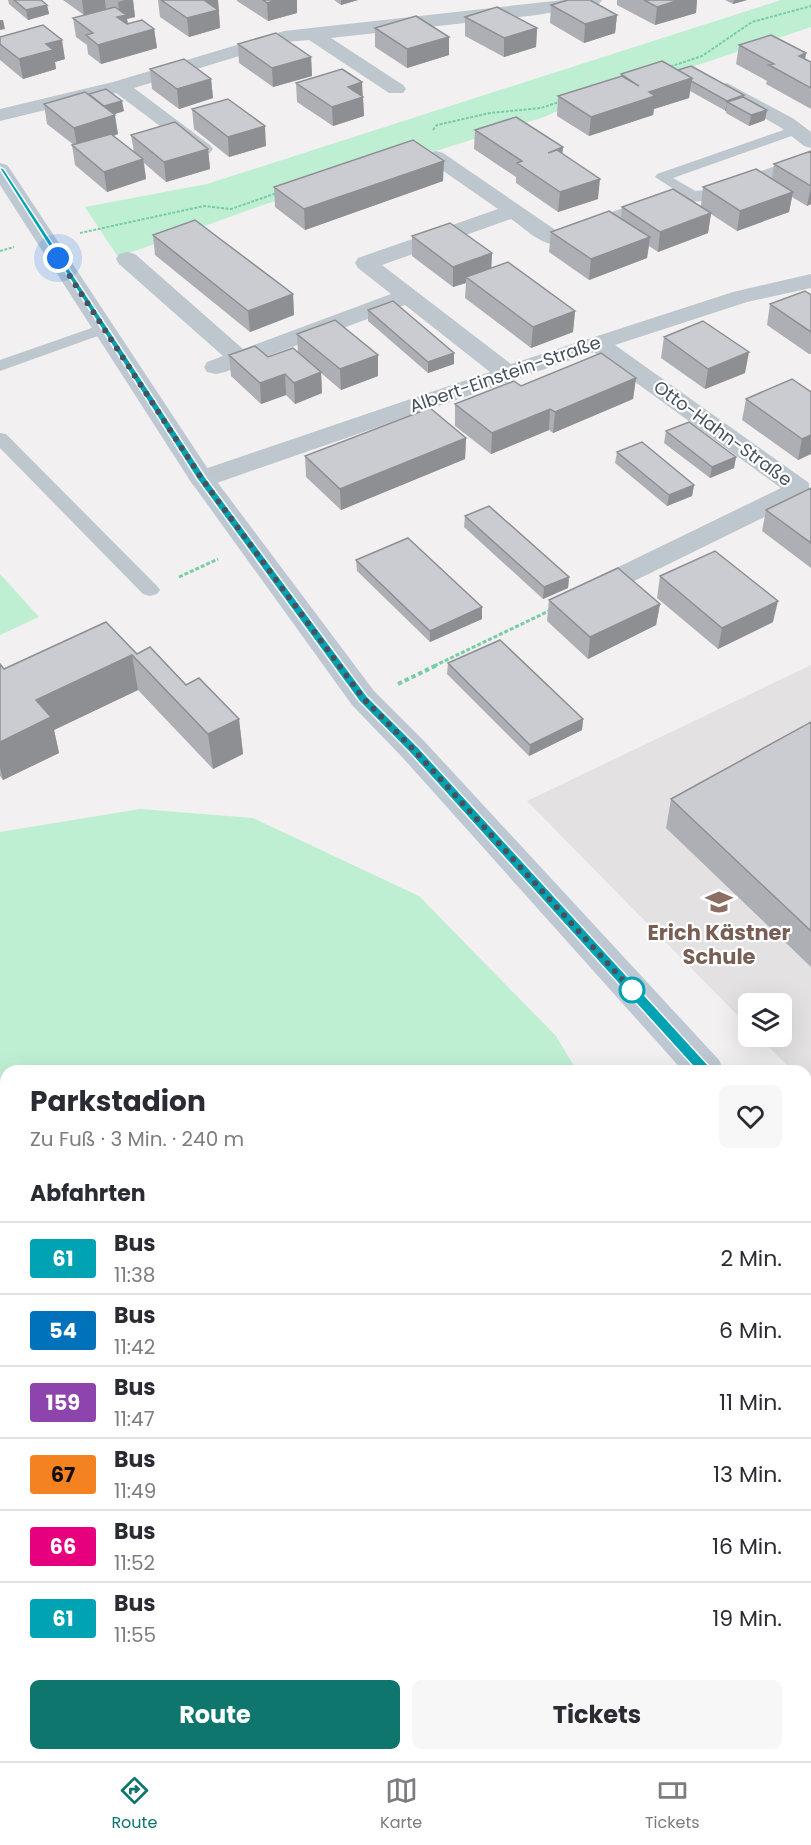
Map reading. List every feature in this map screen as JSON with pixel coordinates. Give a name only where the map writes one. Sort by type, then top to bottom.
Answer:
[{"type":"street","points":[[0,115],[119,86],[284,37],[537,10],[593,0]]},
{"type":"street","points":[[314,34],[396,89]]},
{"type":"street","points":[[700,73],[787,123],[803,136]]},
{"type":"street","points":[[119,86],[203,149]]},
{"type":"street","points":[[436,157],[554,238],[673,197],[712,196],[811,159]]},
{"type":"street","points":[[0,169],[202,479],[363,698],[414,750],[701,1065]]},
{"type":"street","points":[[507,373],[366,263],[514,211]]},
{"type":"street","points":[[127,259],[240,358]]},
{"type":"street","name":"Albert-Einstein-Straße","points":[[202,479],[597,343],[741,297],[811,281]]},
{"type":"street","points":[[216,367],[407,296]]},
{"type":"street","name":"Otto-Hahn-Straße","points":[[597,343],[800,489],[616,579]]},
{"type":"lane","points":[[694,196],[662,177],[803,136]]},
{"type":"lane","points":[[0,366],[103,329]]},
{"type":"lane","points":[[0,438],[150,590]]},
{"type":"path","points":[[682,63],[700,73]]},
{"type":"path","points":[[150,590],[222,557]]},
{"type":"path","points":[[363,698],[554,609]]},
{"type":"shaded area","name":"Erich Kästner Schule","points":[[811,665],[811,1065],[787,1065],[769,1047],[792,1047],[792,993],[738,993],[738,1016],[527,801]]},
{"type":"green space","points":[[781,0],[811,0],[811,27],[680,71],[592,96],[544,117],[266,204],[118,257],[85,207],[207,184]]},
{"type":"green space","points":[[0,574],[39,617],[0,635]]},
{"type":"green space","points":[[140,809],[253,818],[419,896],[556,1036],[573,1065],[0,1065],[0,832]]},
{"type":"building","points":[[14,0],[41,0],[47,5],[26,10]]},
{"type":"building","points":[[161,0],[204,0],[218,10],[187,18]]},
{"type":"building","points":[[568,0],[590,0],[617,15],[585,24],[551,5]]},
{"type":"building","points":[[644,0],[679,0],[657,7]]},
{"type":"building","points":[[115,7],[126,15],[117,17],[127,24],[142,20],[154,29],[98,45],[86,35],[93,33],[73,18]]},
{"type":"building","points":[[497,7],[537,28],[504,38],[465,17]]},
{"type":"building","points":[[416,16],[449,37],[407,49],[375,28]]},
{"type":"building","points":[[43,25],[62,40],[46,44],[53,50],[19,59],[0,44],[0,37]]},
{"type":"building","points":[[276,33],[311,57],[272,68],[238,44]]},
{"type":"building","points":[[771,35],[806,53],[799,56],[811,62],[811,88],[739,45]]},
{"type":"building","points":[[184,59],[211,79],[177,89],[150,69]]},
{"type":"building","points":[[662,61],[692,78],[649,92],[655,96],[591,117],[558,96],[622,76],[639,86],[621,74]]},
{"type":"building","points":[[691,66],[744,95],[727,101],[691,81],[692,78],[678,70]]},
{"type":"building","points":[[342,69],[362,82],[348,87],[363,97],[332,107],[296,83]]},
{"type":"building","points":[[106,89],[122,101],[104,106],[89,94]]},
{"type":"building","points":[[85,92],[115,115],[74,128],[44,104]]},
{"type":"building","points":[[743,97],[767,110],[751,115],[727,102]]},
{"type":"building","points":[[228,99],[265,126],[228,137],[192,109]]},
{"type":"building","points":[[516,117],[563,147],[548,153],[557,150],[600,179],[560,192],[517,163],[522,161],[475,130]]},
{"type":"building","points":[[175,122],[208,149],[164,162],[131,135]]},
{"type":"building","points":[[111,134],[143,159],[104,172],[72,145]]},
{"type":"building","points":[[413,140],[444,161],[304,209],[274,187]]},
{"type":"building","points":[[811,151],[811,186],[774,164]]},
{"type":"building","points":[[756,169],[793,192],[740,211],[703,187]]},
{"type":"building","points":[[673,189],[711,213],[660,232],[622,207]]},
{"type":"building","points":[[609,211],[650,237],[591,259],[551,232]]},
{"type":"building","points":[[195,220],[293,294],[248,311],[153,235]]},
{"type":"building","points":[[450,223],[492,253],[453,267],[412,236]]},
{"type":"building","points":[[508,262],[575,311],[533,327],[466,277]]},
{"type":"building","points":[[805,291],[811,295],[811,332],[770,304]]},
{"type":"building","points":[[393,301],[454,353],[428,362],[368,310]]},
{"type":"building","points":[[335,320],[378,355],[340,369],[297,334]]},
{"type":"building","points":[[703,321],[749,352],[708,369],[664,337]]},
{"type":"building","points":[[255,346],[268,357],[293,348],[321,372],[294,383],[285,374],[260,383],[229,355]]},
{"type":"building","points":[[601,353],[636,378],[555,412],[550,409],[492,433],[455,404],[514,381],[521,386]]},
{"type":"building","points":[[792,379],[811,392],[811,435],[802,439],[746,399]]},
{"type":"building","points":[[430,408],[466,438],[340,489],[305,456]]},
{"type":"building","points":[[689,422],[736,457],[712,467],[666,431]]},
{"type":"building","points":[[642,442],[694,485],[669,495],[617,452]]},
{"type":"building","points":[[811,488],[811,543],[766,510]]},
{"type":"building","points":[[489,506],[569,577],[544,587],[465,516]]},
{"type":"building","points":[[408,538],[482,607],[430,631],[356,560]]},
{"type":"building","points":[[715,551],[778,601],[722,628],[660,576]]},
{"type":"building","points":[[618,568],[660,604],[590,637],[549,600]]},
{"type":"building","points":[[106,622],[137,654],[150,647],[186,685],[199,678],[239,719],[208,734],[132,655],[36,700],[51,717],[0,742],[0,664],[4,669]]},
{"type":"building","points":[[500,640],[583,719],[530,745],[448,663]]},
{"type":"building","points":[[811,722],[811,931],[671,799]]},
{"type":"bus line","name":"61","points":[[0,169],[202,479],[363,698],[414,750],[701,1065]]},
{"type":"place","name":"Erich Kästner Schule","points":[[719,902]]},
{"type":"route","points":[[58,258],[202,479],[363,698],[414,750],[632,990]]}]
